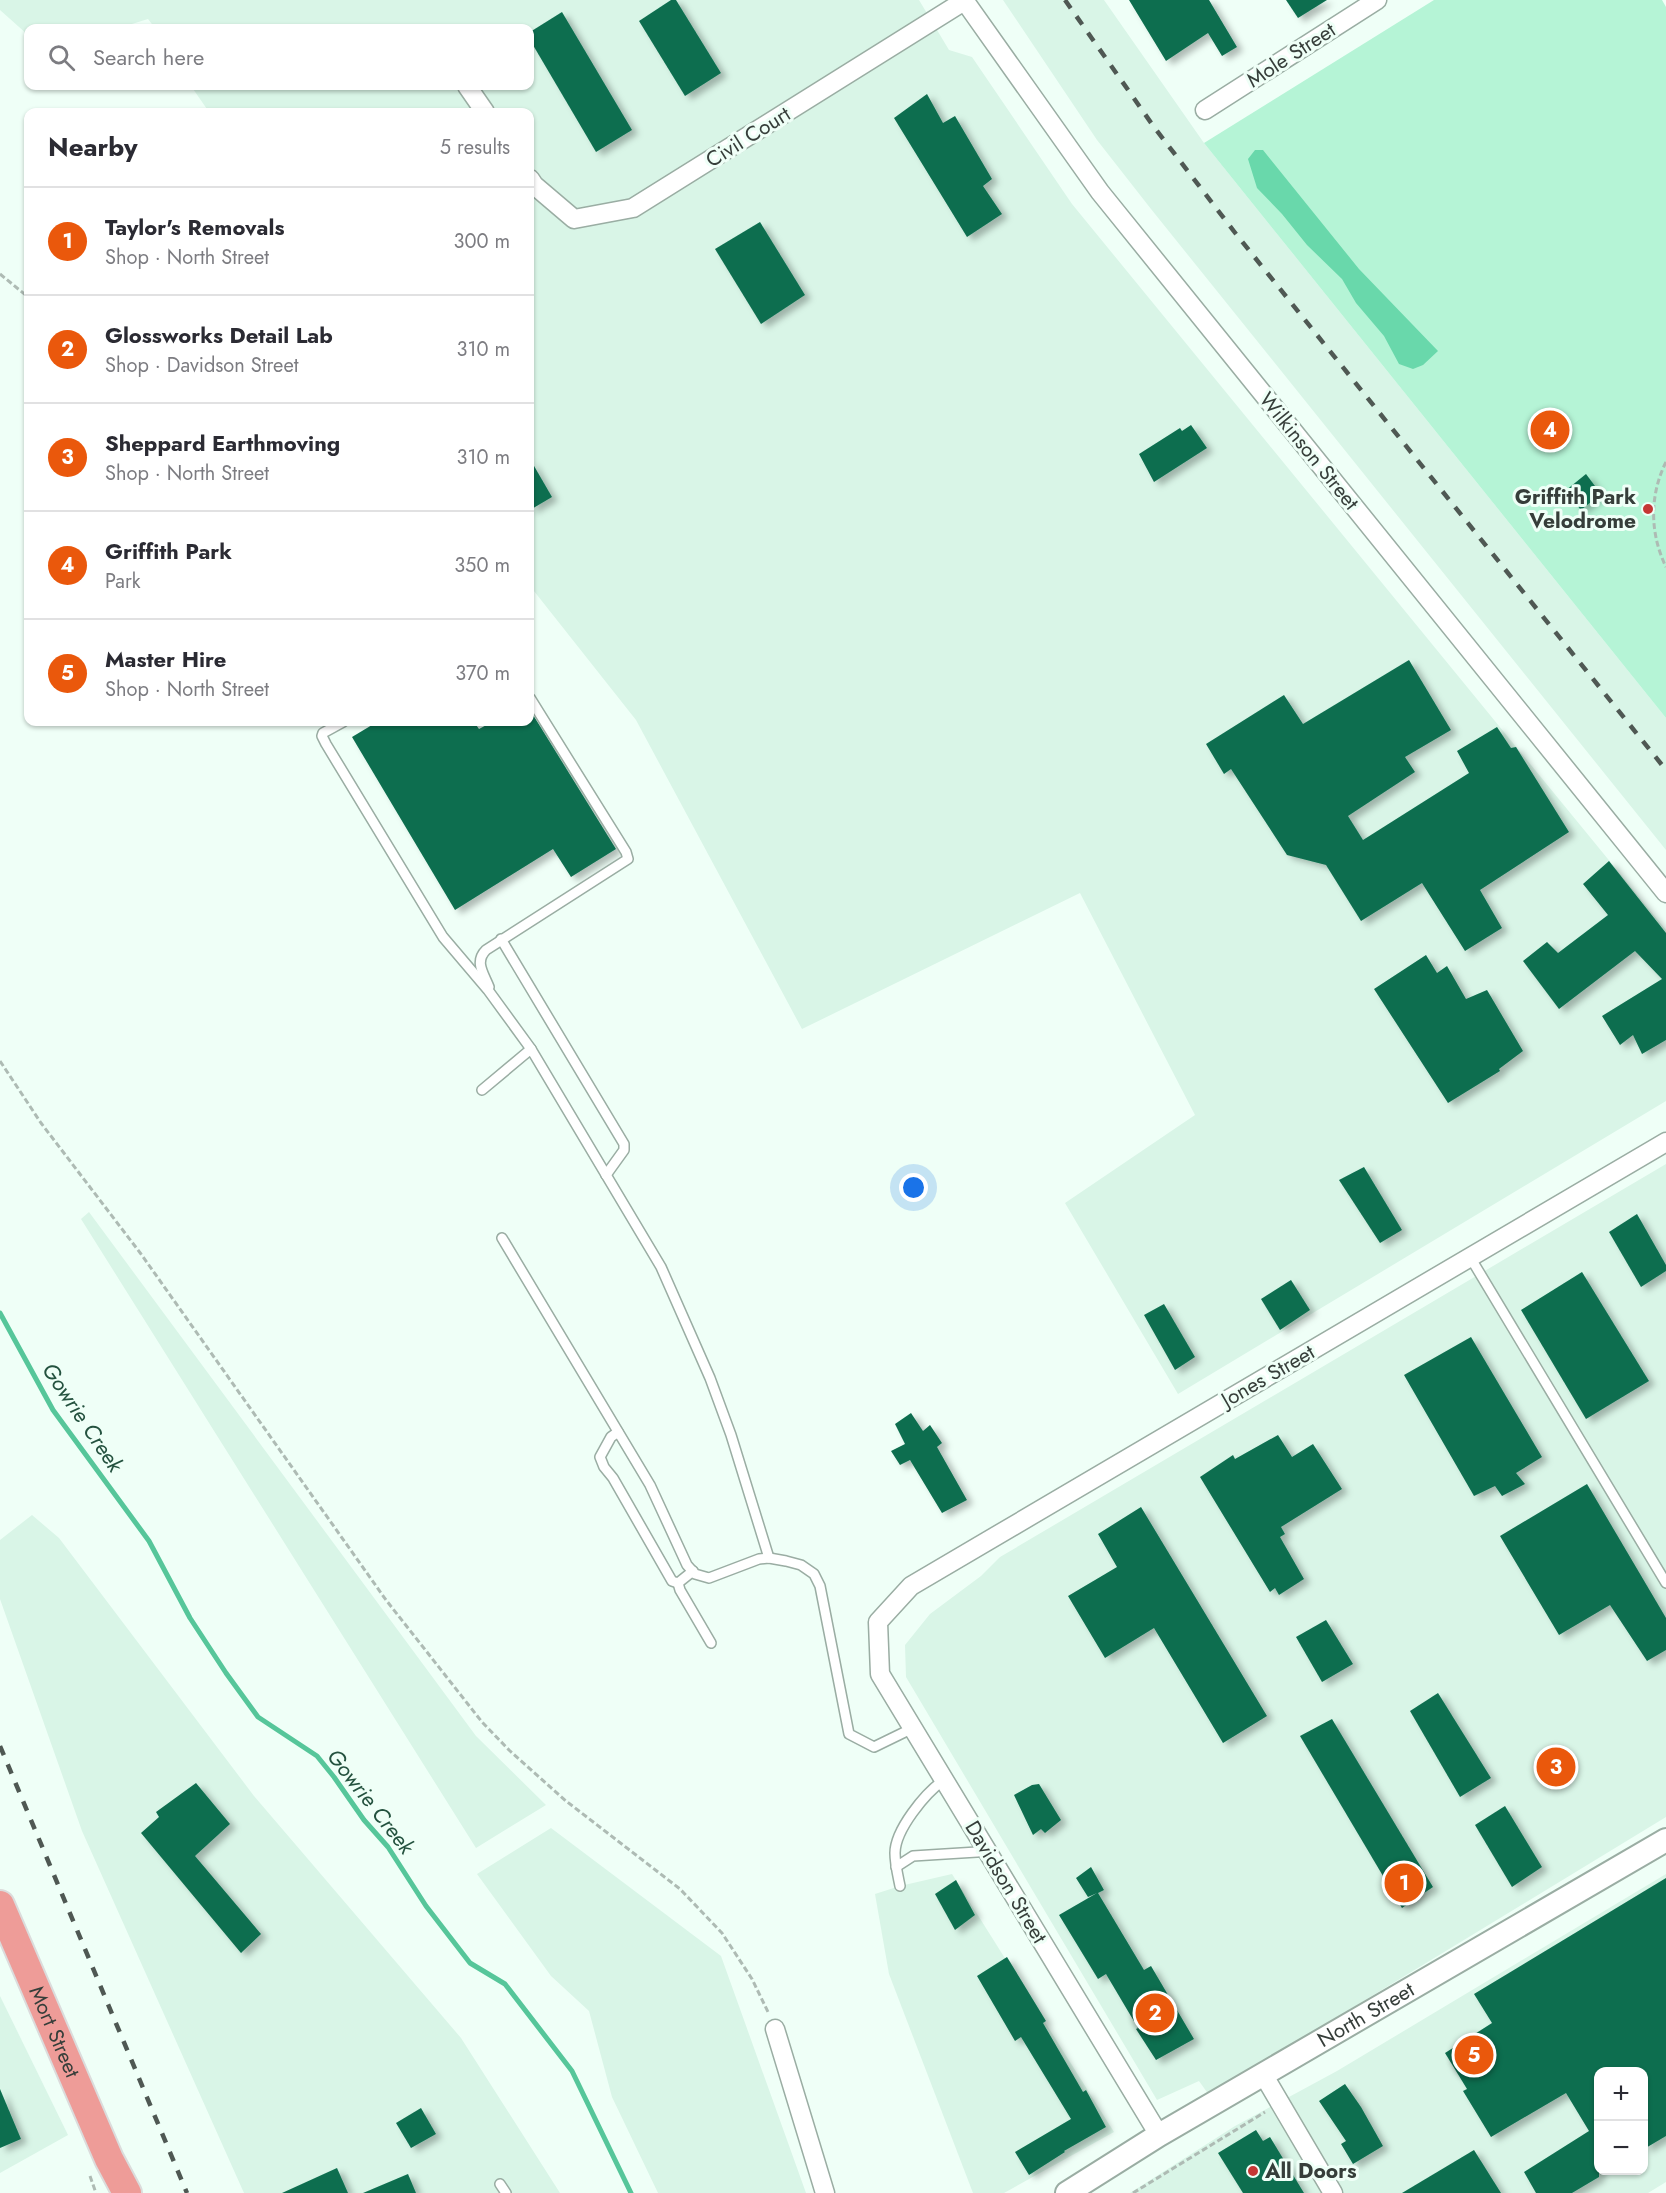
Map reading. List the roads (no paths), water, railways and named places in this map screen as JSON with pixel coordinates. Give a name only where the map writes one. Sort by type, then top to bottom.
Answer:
[{"type":"main road","name":"Mort Street","points":[[0,1905],[109,2159],[127,2193]]},
{"type":"main road","name":"Mort Street","points":[[109,2159],[116,2193]]},
{"type":"street","name":"Civil Court","points":[[534,185],[574,219],[633,208],[964,1]]},
{"type":"street","name":"Wilkinson Street","points":[[964,1],[1100,192],[1666,892]]},
{"type":"street","name":"Mole Street","points":[[1205,110],[1370,2]]},
{"type":"street","points":[[470,90],[482,108]]},
{"type":"street","name":"Jones Street","points":[[878,1622],[911,1586],[1666,1142]]},
{"type":"street","name":"Davidson Street","points":[[878,1622],[880,1674],[1160,2135]]},
{"type":"street","name":"North Street","points":[[1066,2193],[1263,2074],[1666,1840]]},
{"type":"street","points":[[775,2029],[825,2193]]},
{"type":"street","points":[[1263,2074],[1333,2193]]},
{"type":"lane","points":[[494,998],[479,962],[480,955],[501,939],[628,859],[626,852],[534,704]]},
{"type":"lane","points":[[336,726],[323,733],[322,736],[424,908],[443,937],[494,998],[531,1049],[661,1267],[695,1341],[730,1435],[769,1558]]},
{"type":"lane","points":[[501,939],[624,1144],[624,1150],[606,1175]]},
{"type":"lane","points":[[482,1090],[531,1049]]},
{"type":"lane","points":[[501,1238],[650,1485],[687,1565],[702,1577],[709,1578],[759,1559],[769,1558],[801,1565],[814,1574],[820,1586],[849,1734],[874,1748],[913,1728]]},
{"type":"lane","points":[[1470,1257],[1666,1583]]},
{"type":"lane","points":[[618,1432],[611,1437],[600,1457],[666,1573],[672,1581],[678,1583]]},
{"type":"lane","points":[[678,1583],[693,1571]]},
{"type":"lane","points":[[678,1583],[711,1643]]},
{"type":"lane","points":[[900,1886],[895,1851],[903,1829],[919,1803],[944,1780]]},
{"type":"lane","points":[[896,1867],[913,1856],[987,1850]]},
{"type":"lane","points":[[500,2184],[506,2193]]},
{"type":"waterway","name":"Gowrie Creek","points":[[0,1313],[53,1410],[149,1541],[190,1618],[226,1673],[258,1717],[317,1756],[364,1820],[388,1847],[426,1906],[470,1963],[505,1984],[572,2071],[631,2193]]},
{"type":"railway","points":[[1065,0],[1154,127],[1236,234],[1666,770]]},
{"type":"railway","points":[[0,1746],[187,2193]]},
{"type":"place","name":"Griffith Park","points":[[1550,430]]},
{"type":"place","name":"Griffith Park Velodrome","points":[[1648,509]]},
{"type":"place","name":"Sheppard Earthmoving","points":[[1556,1767]]},
{"type":"place","name":"Taylor's Removals","points":[[1404,1883]]},
{"type":"place","name":"Glossworks Detail Lab","points":[[1155,2013]]},
{"type":"place","name":"Master Hire","points":[[1474,2055]]},
{"type":"place","name":"All Doors","points":[[1253,2171]]}]
